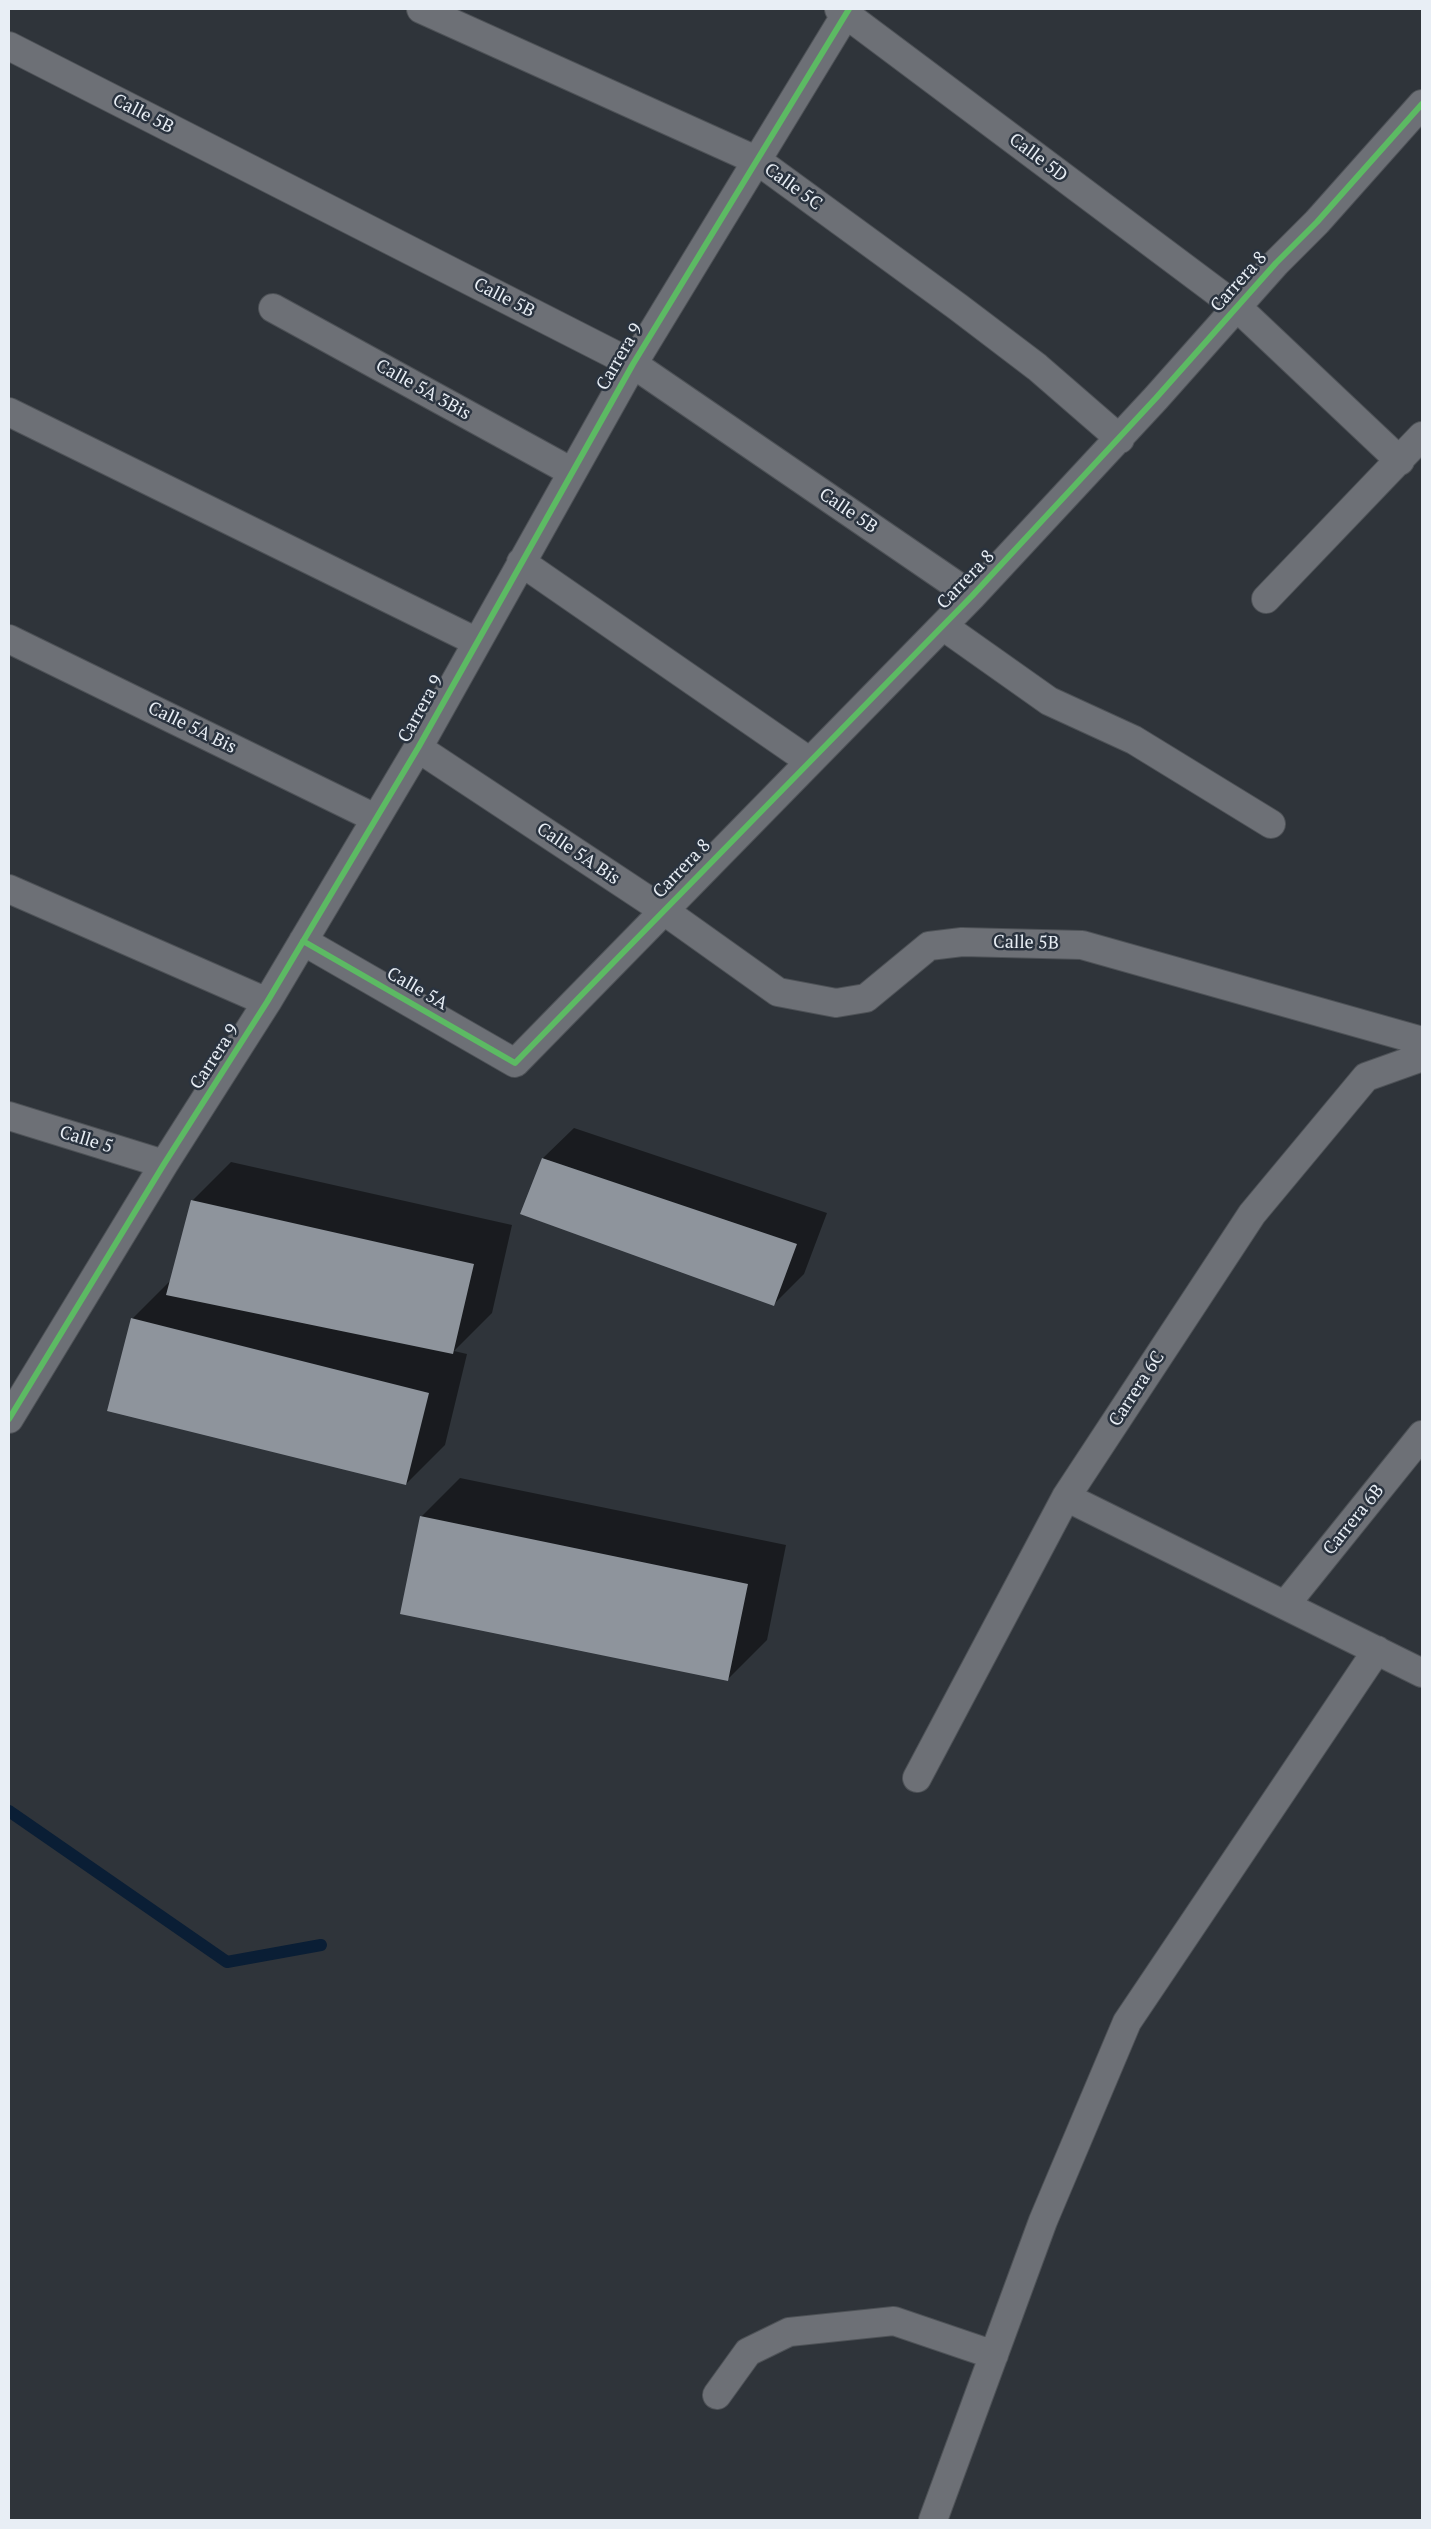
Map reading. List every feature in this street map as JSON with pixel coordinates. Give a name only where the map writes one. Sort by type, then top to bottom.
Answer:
[{"type":"street","name":"Calle 5C","points":[[421,9],[758,161],[1037,367],[1120,438]]},
{"type":"street","name":"Carrera 9","points":[[9,1419],[164,1164],[267,1002],[418,748],[475,641],[632,364],[758,161],[845,10]]},
{"type":"street","name":"Calle 5D","points":[[845,10],[1237,307],[1400,461]]},
{"type":"street","name":"Calle 5B","points":[[9,46],[632,364],[972,596]]},
{"type":"street","name":"Carrera 8","points":[[515,1062],[972,596],[1120,438],[1276,263],[1317,222],[1422,104]]},
{"type":"street","name":"Calle 5A 3Bis","points":[[274,308],[572,472]]},
{"type":"street","points":[[9,412],[475,641]]},
{"type":"street","points":[[1266,600],[1422,436]]},
{"type":"street","points":[[521,562],[809,761]]},
{"type":"street","points":[[943,626],[1049,701],[1134,740],[1271,824]]},
{"type":"street","name":"Calle 5A Bis","points":[[9,639],[375,818]]},
{"type":"street","name":"Calle 5A Bis","points":[[418,748],[663,910]]},
{"type":"street","points":[[9,890],[267,1002]]},
{"type":"street","name":"Calle 5B","points":[[663,910],[778,992],[836,1003],[866,998],[929,946],[962,942],[1082,945],[1422,1041]]},
{"type":"street","name":"Calle 5A","points":[[303,941],[515,1062]]},
{"type":"street","name":"Carrera 6C","points":[[917,1778],[1066,1497],[1252,1214],[1366,1077],[1422,1057]]},
{"type":"street","name":"Calle 5","points":[[9,1116],[164,1164]]},
{"type":"street","name":"Carrera 6B","points":[[1286,1604],[1422,1435]]},
{"type":"street","points":[[1066,1497],[1286,1604],[1422,1673]]},
{"type":"street","points":[[933,2520],[1044,2221],[1128,2022],[1377,1650]]},
{"type":"street","points":[[717,2395],[748,2352],[790,2332],[894,2321],[994,2356]]},
{"type":"building","points":[[542,1158],[797,1244],[774,1306],[520,1214]]},
{"type":"building","points":[[191,1200],[474,1264],[453,1354],[166,1295]]},
{"type":"building","points":[[131,1318],[429,1393],[406,1485],[107,1411]]},
{"type":"building","points":[[420,1516],[748,1584],[728,1681],[400,1614]]},
{"type":"waterway","points":[[9,1811],[227,1962],[321,1945]]},
{"type":"cycle path","points":[[9,1419],[164,1164],[267,1002],[418,748],[633,364],[849,9]]},
{"type":"cycle path","points":[[303,941],[515,1063],[972,596],[1156,398],[1276,263],[1317,222],[1422,104]]}]
